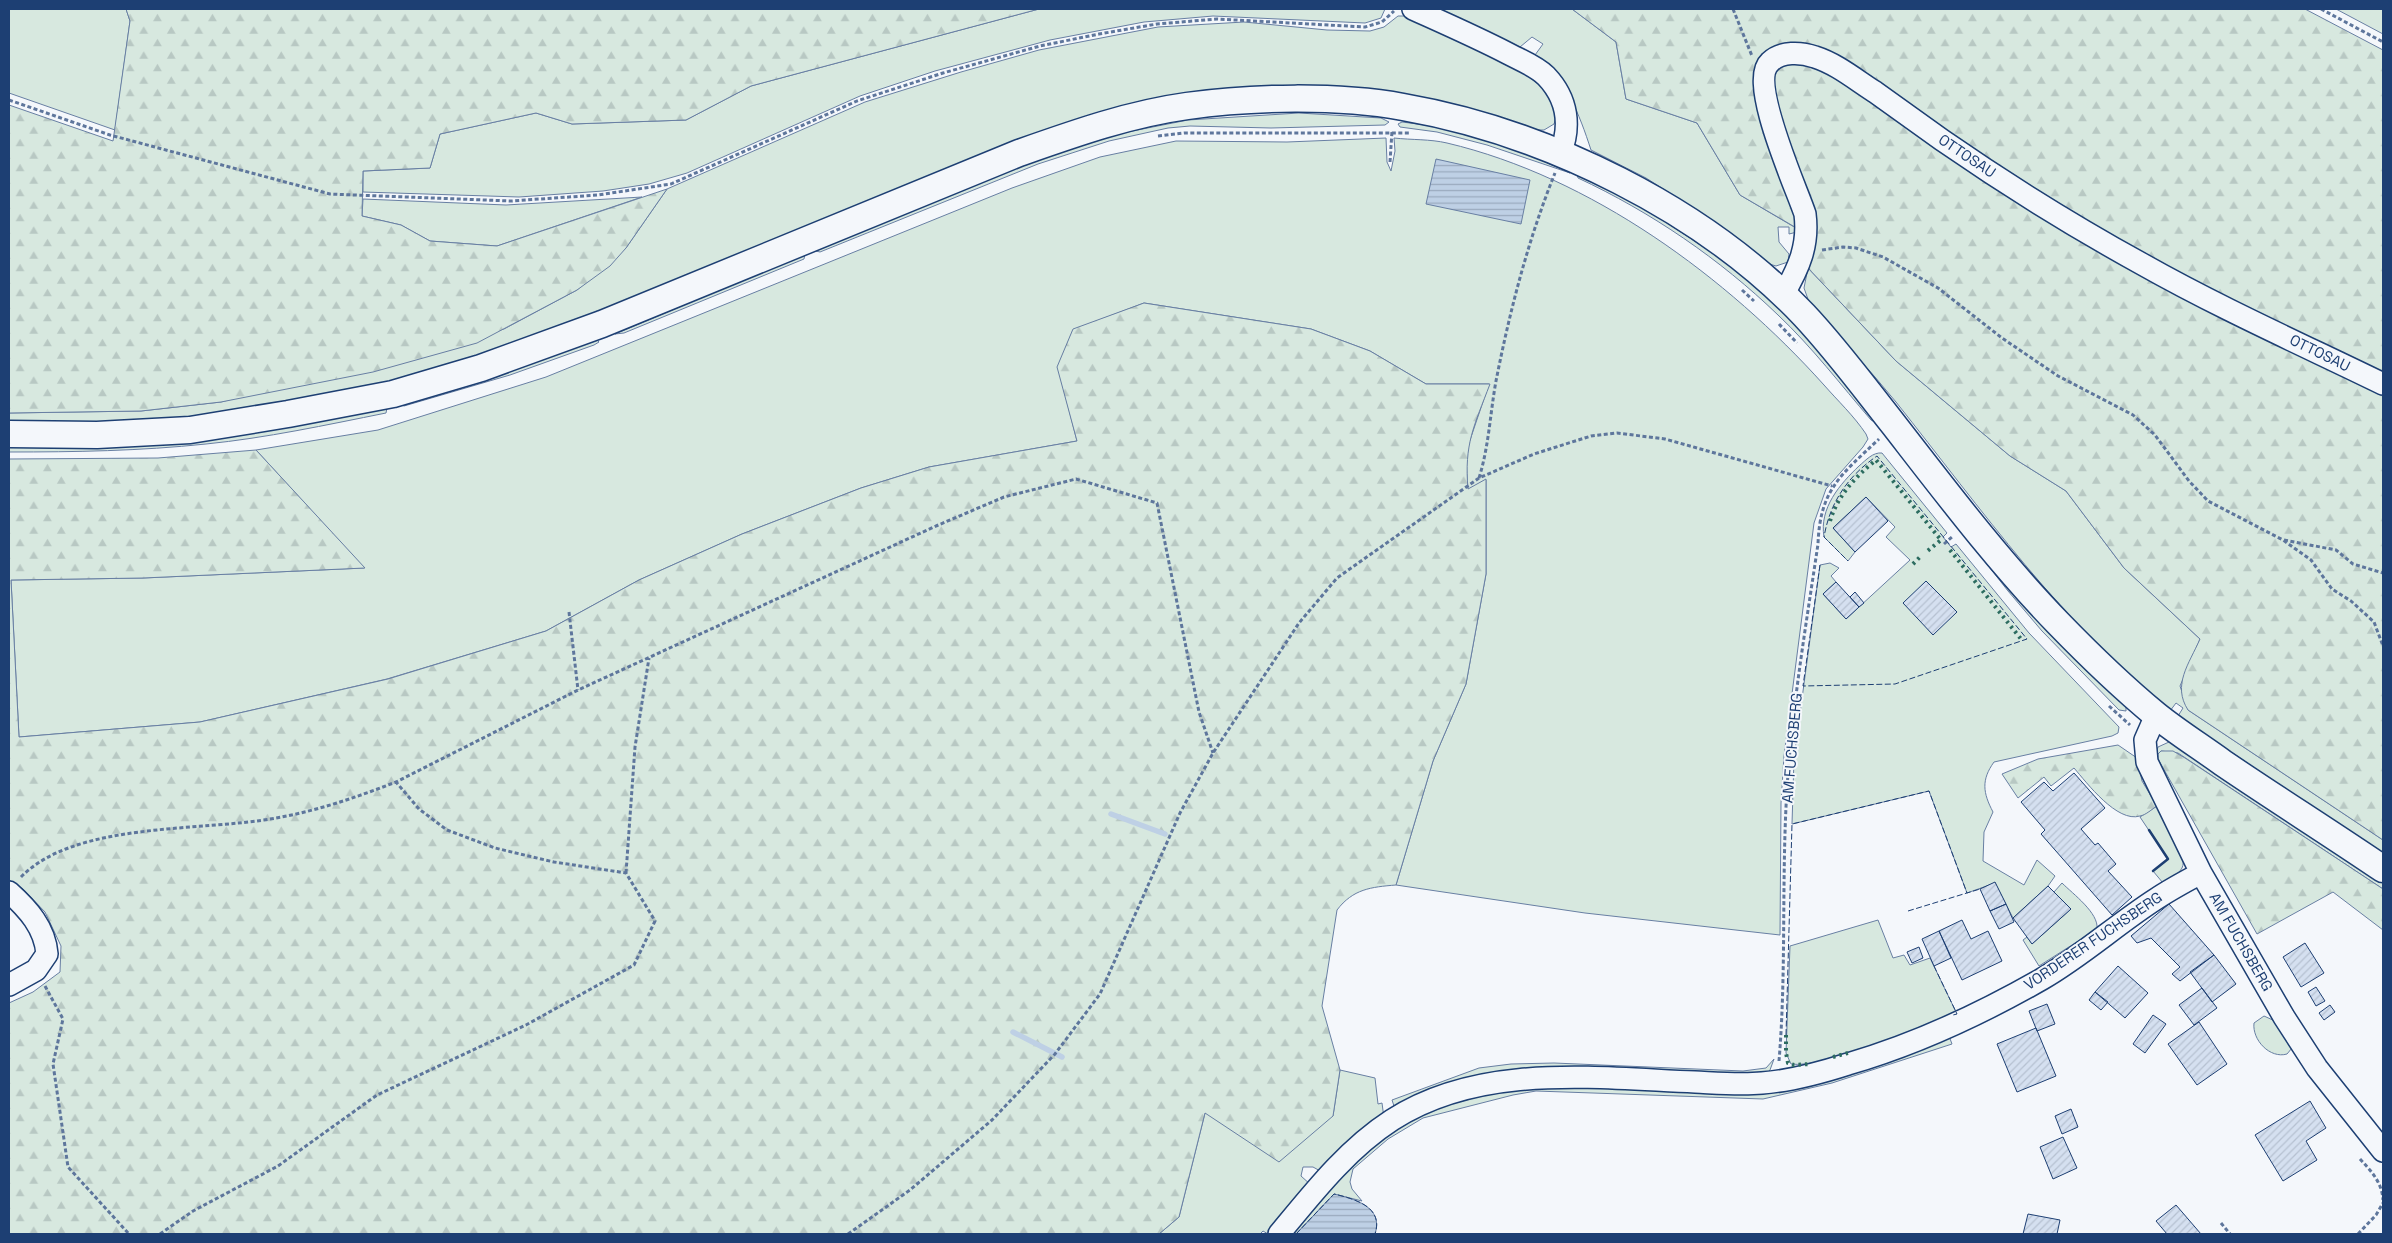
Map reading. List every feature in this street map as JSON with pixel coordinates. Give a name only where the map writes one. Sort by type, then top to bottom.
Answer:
[{"type":"main road","points":[[9,434],[97,435],[190,430],[393,394],[481,368],[602,324],[1019,153],[1090,129],[1138,116],[1186,106],[1280,100],[1326,100],[1398,106],[1460,119],[1523,139],[1556,168],[1626,185],[1711,237],[1783,295],[1850,369],[1970,520],[2039,603],[2094,659],[2156,715],[2258,787],[2383,869]]},
{"type":"street","points":[[1412,9],[1481,40],[1536,68],[1546,76],[1558,94],[1567,115],[1568,133],[1556,168]]},
{"type":"street","name":"OTTOSAU","points":[[1763,84],[1764,71],[1767,65],[1782,55],[1802,54],[1830,64],[1848,74],[1978,165],[2126,256],[2383,384]]},
{"type":"street","points":[[1763,84],[1775,130],[1805,214],[1807,237],[1800,263],[1783,295]]},
{"type":"street","name":"AM FUCHSBERG","points":[[2156,715],[2145,740],[2147,762],[2201,873],[2284,1017],[2317,1068],[2383,1151]]},
{"type":"street","name":"VORDERER FUCHSBERG","points":[[1279,1234],[1351,1154],[1392,1120],[1433,1100],[1488,1083],[1516,1080],[1579,1078],[1738,1084],[1778,1082],[1847,1065],[1904,1046],[1968,1020],[2042,979],[2156,899],[2201,873]]},
{"type":"street","points":[[9,985],[36,970],[48,954],[47,944],[40,927],[12,887]]},
{"type":"path","points":[[9,100],[110,135],[330,194],[486,201],[570,197],[633,191],[671,184],[858,101],[943,73],[1040,46],[1134,27],[1193,20],[1235,19],[1365,27],[1382,22],[1395,9]]},
{"type":"path","points":[[1734,9],[1763,84]]},
{"type":"path","points":[[2321,9],[2383,42]]},
{"type":"path","points":[[1390,162],[1392,132]]},
{"type":"path","points":[[1149,137],[1184,133],[1392,132],[1415,134]]},
{"type":"path","points":[[1479,478],[1486,456],[1495,384],[1520,274],[1536,222],[1556,168]]},
{"type":"path","points":[[1800,263],[1819,251],[1843,247],[1856,248],[1883,257],[1938,288],[2002,338],[2058,376],[2133,415],[2155,435],[2188,481],[2208,501],[2230,515],[2283,540],[2311,560],[2332,589],[2351,602],[2374,622],[2383,646]]},
{"type":"path","points":[[1739,288],[1760,306]]},
{"type":"path","points":[[848,1234],[910,1190],[992,1120],[1055,1054],[1100,994],[1180,813],[1213,753],[1299,623],[1337,578],[1479,478],[1500,467],[1568,442],[1617,433],[1665,439],[1832,486]]},
{"type":"path","name":"AM FUCHSBERG","points":[[1778,1082],[1783,1010],[1786,809],[1790,751],[1818,544],[1819,523],[1832,486],[1880,439]]},
{"type":"path","points":[[12,887],[29,868],[54,853],[81,843],[147,832],[277,818],[322,807],[396,782],[578,690],[995,501],[1076,479],[1157,503],[1199,712],[1213,753]]},
{"type":"path","points":[[2283,540],[2336,550],[2353,564],[2383,573]]},
{"type":"path","points":[[569,612],[578,690]]},
{"type":"path","points":[[160,1234],[193,1211],[278,1166],[377,1095],[526,1026],[634,965],[655,921],[626,873],[635,747],[649,657]]},
{"type":"path","points":[[396,782],[419,809],[447,830],[495,848],[554,862],[626,873]]},
{"type":"path","points":[[36,970],[63,1019],[53,1064],[68,1167],[129,1234]]},
{"type":"path","points":[[2358,1234],[2376,1215],[2383,1201],[2383,1192],[2376,1178],[2360,1158]]},
{"type":"path","points":[[2221,1223],[2230,1234]]},
{"type":"green space","points":[[9,9],[126,9],[130,21],[115,130],[9,93]]},
{"type":"green space","points":[[126,9],[1039,9],[751,86],[686,120],[572,124],[536,113],[440,134],[430,168],[363,171],[362,216],[401,225],[430,241],[497,246],[667,189],[626,248],[610,266],[577,290],[477,343],[373,372],[221,402],[141,411],[9,413],[9,105],[113,141],[130,21]]},
{"type":"green space","points":[[1039,9],[1385,9],[1381,18],[1365,23],[1213,16],[1144,22],[1050,40],[935,71],[860,96],[687,173],[649,184],[603,191],[519,197],[363,192],[363,171],[430,168],[440,134],[536,113],[572,124],[686,120],[751,86]]},
{"type":"green space","points":[[1440,9],[1572,9],[1616,42],[1626,99],[1697,123],[1740,195],[1801,231],[1789,234],[1789,227],[1778,227],[1779,242],[1789,254],[1788,262],[1776,266],[1763,262],[1709,218],[1646,178],[1591,150],[1582,123],[1563,86],[1535,55],[1543,44],[1532,37],[1520,47]]},
{"type":"green space","points":[[1572,9],[2305,9],[2383,50],[2383,840],[2188,710],[2183,701],[2182,683],[2187,666],[2200,639],[2124,568],[2066,491],[2010,456],[1896,361],[1808,268],[1812,237],[1740,195],[1697,123],[1626,99],[1616,42]]},
{"type":"green space","points":[[2336,9],[2383,9],[2383,34]]},
{"type":"green space","points":[[1398,16],[1405,16],[1479,48],[1527,75],[1545,91],[1555,107],[1554,124],[1544,130],[1538,130],[1219,92],[681,281],[520,343],[391,381],[195,419],[9,424],[9,413],[141,411],[221,402],[504,329],[577,290],[626,248],[667,189],[865,102],[961,72],[1039,50],[1158,27],[1244,22],[1327,30],[1370,31],[1384,27]]},
{"type":"green space","points":[[1299,113],[1381,118],[1389,122],[1385,125],[1271,128],[1190,126],[1168,128],[1109,141],[1038,164],[820,252],[816,251],[983,180],[1107,136],[1188,120]]},
{"type":"green space","points":[[1402,122],[1441,127],[1505,144],[1570,173],[1487,145],[1437,132],[1400,127],[1398,124]]},
{"type":"green space","points":[[1386,138],[1387,162],[1391,171],[1395,151],[1394,138],[1447,143],[1501,159],[1553,180],[1604,206],[1653,236],[1700,270],[1744,306],[1786,345],[1851,415],[1866,434],[1868,439],[1863,447],[1826,489],[1814,523],[1784,756],[1781,803],[1780,935],[1585,913],[1396,885],[1433,761],[1466,684],[1486,574],[1486,480],[1468,490],[1466,461],[1468,446],[1489,384],[1426,384],[1370,351],[1311,329],[1144,303],[1073,330],[1058,367],[1077,441],[929,467],[861,488],[742,534],[639,580],[546,631],[387,679],[200,722],[19,737],[11,580],[143,578],[364,568],[256,450],[378,430],[546,377],[1012,188],[1100,157],[1176,141],[1287,142]]},
{"type":"green space","points":[[1577,174],[1622,193],[1714,254],[1752,283],[1812,341],[1878,424],[1871,420],[1791,327],[1756,294],[1684,238],[1632,206],[1578,178]]},
{"type":"green space","points":[[642,197],[497,246],[430,241],[401,225],[362,216],[363,199],[506,205]]},
{"type":"green space","points":[[805,254],[804,259],[624,333],[615,334]]},
{"type":"green space","points":[[1808,268],[1896,361],[2010,456],[2066,491],[2124,568],[2200,639],[2180,686],[2188,710],[2383,840],[2383,855],[2178,716],[2183,708],[2176,703],[2170,711],[2094,641],[2025,564],[1886,389],[1809,302],[1804,288]]},
{"type":"green space","points":[[1144,303],[1311,329],[1370,351],[1426,384],[1490,384],[1479,412],[1469,447],[1468,489],[1486,479],[1486,574],[1466,684],[1433,761],[1396,885],[1363,890],[1349,898],[1337,910],[1322,1006],[1340,1070],[1333,1116],[1279,1162],[1205,1113],[1179,1217],[1159,1234],[9,1234],[9,1003],[33,992],[60,972],[61,946],[45,912],[23,889],[9,880],[9,459],[158,458],[256,450],[365,568],[143,578],[11,580],[19,737],[200,722],[388,679],[546,631],[639,580],[742,534],[861,488],[929,467],[1077,441],[1057,367],[1073,329]]},
{"type":"green space","points":[[596,339],[599,342],[594,345],[510,375],[404,406],[400,404]]},
{"type":"green space","points":[[387,408],[386,413],[296,431],[228,441],[132,450],[9,452],[9,445]]},
{"type":"green space","points":[[1882,453],[1947,533],[1943,537],[1951,547],[1956,544],[2029,633],[2119,727],[2118,733],[2112,736],[1994,762],[1990,769],[1985,781],[1985,793],[1993,812],[1984,832],[1983,861],[2024,885],[2037,860],[2055,876],[2048,886],[2013,918],[1995,883],[1967,893],[1929,791],[1792,824],[1794,758],[1820,565],[1830,563],[1839,568],[1831,576],[1836,582],[1823,594],[1846,619],[1910,560],[1886,537],[1895,527],[1866,497],[1833,528],[1855,552],[1848,561],[1824,537],[1823,526],[1825,516],[1832,497],[1852,473],[1867,459]]},
{"type":"green space","points":[[1965,536],[2119,698],[2126,706],[2126,711],[2119,710],[2042,631]]},
{"type":"green space","points":[[2169,742],[2179,746],[2383,883],[2383,889],[2178,753],[2161,751],[2158,754],[2158,759],[2155,757],[2158,747]]},
{"type":"green space","points":[[2118,745],[2137,758],[2142,781],[2157,806],[2142,815],[2131,817],[2112,808],[2074,768],[2051,786],[2044,777],[2018,798],[2002,774],[2038,759]]},
{"type":"green space","points":[[2161,751],[2173,751],[2185,758],[2383,889],[2383,930],[2333,892],[2257,934],[2158,759],[2158,754]]},
{"type":"green space","points":[[2157,806],[2175,837],[2183,862],[2182,868],[2178,873],[2163,883],[2153,871],[2168,859],[2140,817]]},
{"type":"green space","points":[[2062,883],[2090,910],[2097,923],[2097,929],[2039,966],[2023,940],[2027,937],[2032,944],[2071,909],[2054,892]]},
{"type":"green space","points":[[1878,920],[1893,958],[1904,955],[1910,965],[1930,958],[1957,1014],[1899,1037],[1848,1054],[1805,1064],[1791,1064],[1786,1053],[1790,946]]},
{"type":"green space","points":[[2264,1016],[2275,1021],[2292,1048],[2287,1054],[2274,1054],[2259,1042],[2254,1029],[2254,1023]]},
{"type":"green space","points":[[1949,1036],[1952,1044],[1832,1083],[1763,1099],[1536,1091],[1423,1118],[1388,1139],[1353,1169],[1350,1182],[1352,1189],[1362,1201],[1334,1194],[1296,1234],[1286,1234],[1350,1162],[1417,1113],[1481,1096],[1511,1085],[1749,1090],[1752,1094],[1778,1091]]},
{"type":"green space","points":[[1774,1059],[1770,1070],[1765,1075],[1628,1072],[1395,1109],[1392,1100],[1479,1068],[1511,1064],[1554,1063],[1743,1071],[1766,1068]]},
{"type":"green space","points":[[1340,1070],[1375,1078],[1378,1104],[1382,1103],[1384,1118],[1322,1172],[1313,1167],[1303,1167],[1301,1176],[1311,1185],[1268,1234],[1263,1231],[1260,1234],[1159,1234],[1179,1217],[1205,1113],[1333,1116]]},
{"type":"water","points":[[1436,159],[1530,180],[1521,224],[1426,204]]},
{"type":"water","points":[[1334,1194],[1359,1202],[1372,1211],[1377,1225],[1375,1234],[1296,1234]]},
{"type":"building","points":[[1866,497],[1888,521],[1855,552],[1833,528]]},
{"type":"building","points":[[1926,581],[1957,612],[1933,635],[1903,603]]},
{"type":"building","points":[[1836,582],[1859,607],[1846,619],[1823,594]]},
{"type":"building","points":[[1855,592],[1864,603],[1859,607],[1850,597]]},
{"type":"building","points":[[2074,773],[2105,808],[2081,829],[2095,845],[2098,843],[2116,864],[2108,871],[2132,897],[2112,915],[2041,834],[2045,830],[2021,802],[2044,782],[2053,791]]},
{"type":"building","points":[[1995,882],[2006,904],[1990,911],[1980,889]]},
{"type":"building","points":[[2048,886],[2071,909],[2032,944],[2013,918]]},
{"type":"building","points":[[2006,904],[2014,922],[1999,929],[1990,911]]},
{"type":"building","points":[[2169,904],[2214,955],[2180,981],[2172,974],[2180,967],[2151,938],[2137,943],[2131,936]]},
{"type":"building","points":[[1962,920],[1971,939],[1988,931],[2002,961],[1962,980],[1939,931]]},
{"type":"building","points":[[1939,931],[1951,958],[1934,966],[1922,939]]},
{"type":"building","points":[[2305,943],[2324,973],[2301,987],[2283,957]]},
{"type":"building","points":[[1919,947],[1923,958],[1912,963],[1907,952]]},
{"type":"building","points":[[2214,955],[2236,984],[2212,1002],[2190,972]]},
{"type":"building","points":[[2118,966],[2148,993],[2125,1018],[2095,992]]},
{"type":"building","points":[[2316,987],[2325,1001],[2316,1006],[2308,992]]},
{"type":"building","points":[[2202,988],[2217,1008],[2194,1025],[2179,1005]]},
{"type":"building","points":[[2095,992],[2108,1002],[2101,1010],[2089,1000]]},
{"type":"building","points":[[2047,1004],[2055,1024],[2037,1031],[2029,1011]]},
{"type":"building","points":[[2330,1005],[2335,1012],[2324,1020],[2319,1013]]},
{"type":"building","points":[[2153,1015],[2166,1024],[2145,1053],[2133,1044]]},
{"type":"building","points":[[2199,1022],[2227,1064],[2197,1085],[2168,1044]]},
{"type":"building","points":[[2036,1028],[2056,1076],[2017,1092],[1997,1044]]},
{"type":"building","points":[[2310,1101],[2326,1128],[2306,1141],[2317,1160],[2283,1181],[2255,1135]]},
{"type":"building","points":[[2071,1109],[2078,1127],[2062,1134],[2055,1116]]},
{"type":"building","points":[[2063,1137],[2077,1168],[2053,1179],[2040,1147]]},
{"type":"building","points":[[2176,1205],[2201,1234],[2167,1234],[2156,1221]]},
{"type":"building","points":[[2028,1214],[2060,1220],[2057,1234],[2023,1234]]},
{"type":"waterway","points":[[1111,814],[1165,834]]},
{"type":"waterway","points":[[1013,1032],[1062,1057]]},
{"type":"hedge","points":[[1830,521],[1833,512],[1848,487],[1876,460],[1941,540],[1925,553]]},
{"type":"hedge","points":[[1950,550],[2021,639]]},
{"type":"hedge","points":[[1913,564],[1920,557]]},
{"type":"hedge","points":[[1786,1035],[1788,1063],[1794,1065],[1810,1064]]},
{"type":"hedge","points":[[1833,1057],[1848,1053]]},
{"type":"fence","points":[[1820,565],[1803,686],[1895,684],[2027,639],[1877,456],[1849,481],[1836,501],[1827,524],[1824,537],[1848,561]]},
{"type":"fence","points":[[1786,1035],[1792,824],[1929,791],[1967,893]]},
{"type":"fence","points":[[1908,911],[1980,889]]},
{"type":"fence","points":[[1934,966],[1957,1014],[1953,1015]]},
{"type":"fence","points":[[1296,1234],[1334,1194],[1359,1202],[1372,1211],[1377,1225],[1375,1234]]},
{"type":"wall","points":[[2149,830],[2168,859],[2153,871]]}]
